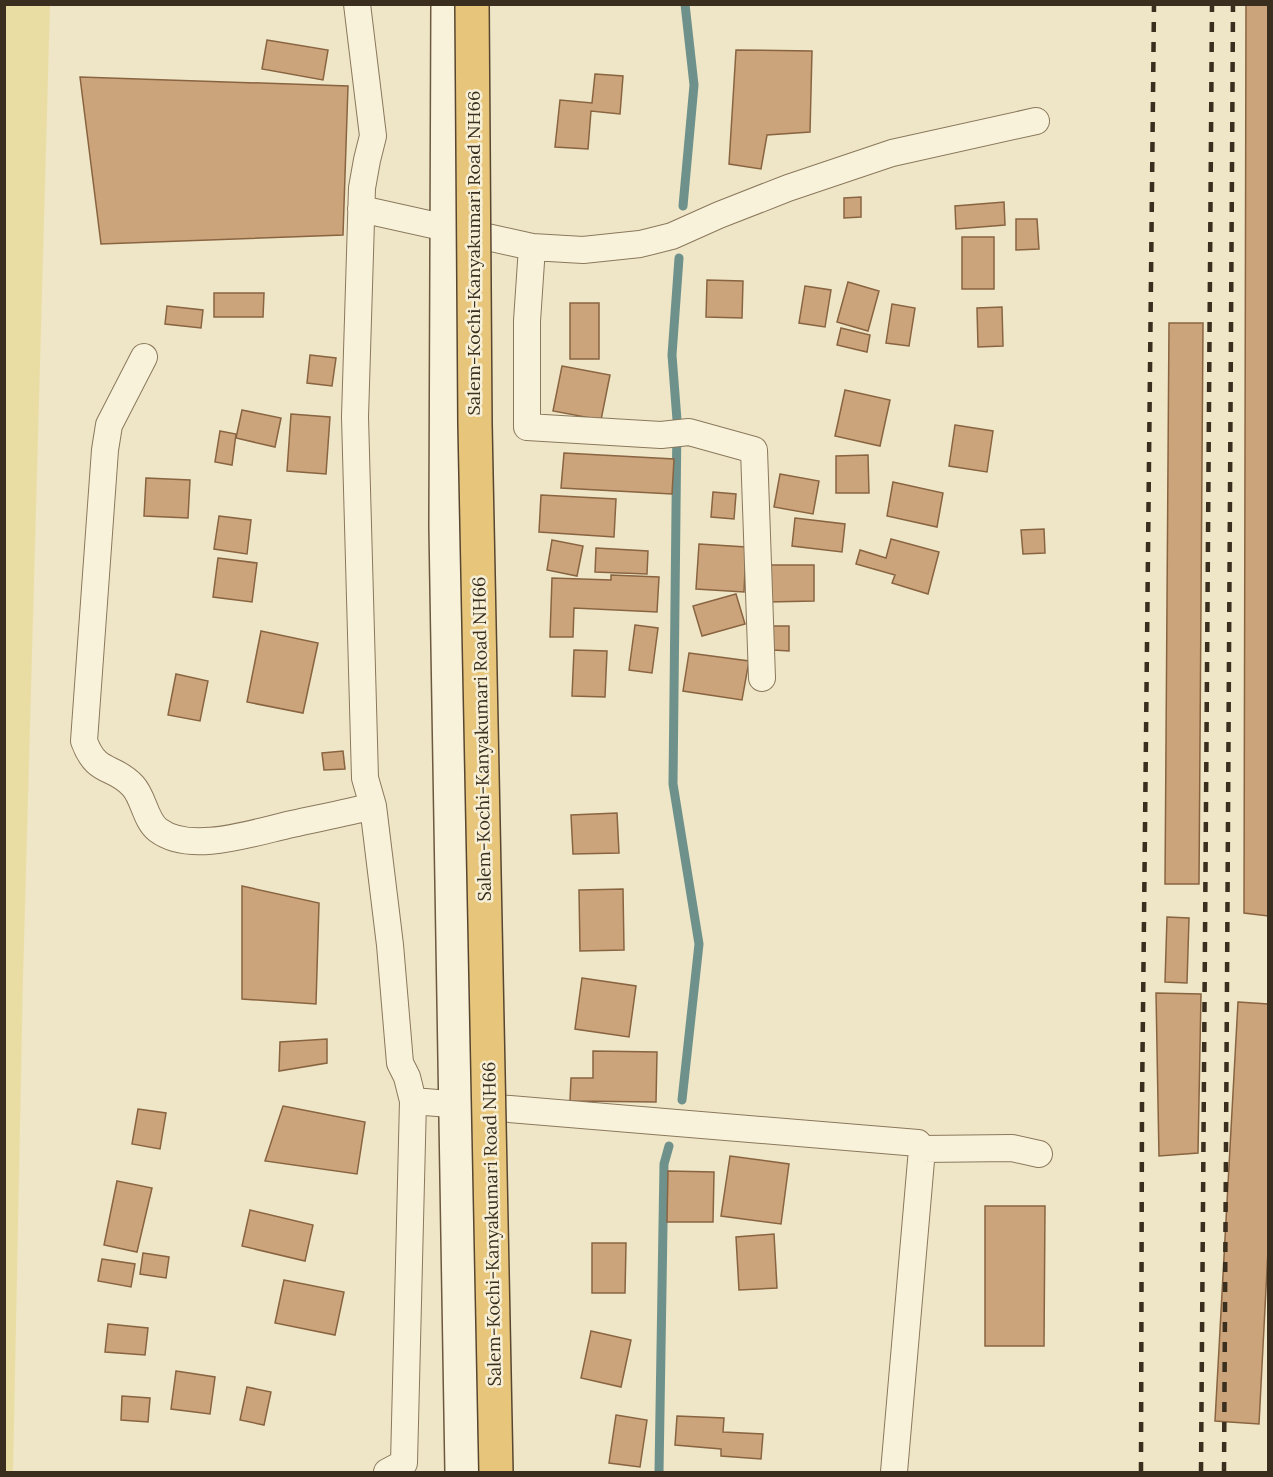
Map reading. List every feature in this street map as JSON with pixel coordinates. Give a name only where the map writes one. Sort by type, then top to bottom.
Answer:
[{"type":"highway","name":"Salem-Kochi-Kanyakumari Road NH66","points":[[472,4],[475,424],[496,1473]]},
{"type":"main road","points":[[448,4],[446,527],[462,1473]]},
{"type":"street","points":[[357,4],[373,136],[367,160],[361,209],[355,440],[365,778],[373,807],[390,945],[400,1063],[407,1077],[413,1101],[404,1463],[387,1473]]},
{"type":"street","points":[[361,209],[532,247],[583,250],[640,243],[672,236],[788,188],[892,153],[1036,121]]},
{"type":"street","points":[[532,247],[527,321],[527,427],[661,435],[689,432],[754,450],[762,678]]},
{"type":"street","points":[[144,357],[109,425],[105,450],[84,741],[90,757],[99,765],[124,777],[134,787],[154,827],[174,838],[204,841],[230,838],[373,807]]},
{"type":"street","points":[[413,1101],[918,1143],[922,1149],[894,1473]]},
{"type":"street","points":[[922,1149],[1012,1148],[1039,1154]]},
{"type":"sand","points":[[50,4],[23,979],[13,1472],[5,1472],[4,5]]},
{"type":"building","points":[[1246,4],[1268,4],[1268,916],[1244,913]]},
{"type":"building","points":[[267,40],[328,50],[323,80],[262,69]]},
{"type":"building","points":[[736,50],[812,51],[810,132],[767,135],[761,169],[729,164]]},
{"type":"building","points":[[595,74],[623,76],[620,114],[591,111],[588,149],[555,147],[560,100],[592,103]]},
{"type":"building","points":[[80,77],[348,86],[343,235],[101,244]]},
{"type":"building","points":[[861,197],[861,217],[844,218],[844,198]]},
{"type":"building","points":[[1004,202],[1005,225],[956,229],[955,206]]},
{"type":"building","points":[[1016,219],[1037,219],[1039,249],[1016,250]]},
{"type":"building","points":[[962,237],[994,237],[994,289],[962,289]]},
{"type":"building","points":[[707,280],[743,281],[742,318],[706,317]]},
{"type":"building","points":[[848,282],[879,291],[868,331],[837,322]]},
{"type":"building","points":[[805,286],[831,290],[825,327],[799,323]]},
{"type":"building","points":[[214,293],[264,293],[263,317],[214,317]]},
{"type":"building","points":[[570,303],[599,303],[599,359],[570,359]]},
{"type":"building","points":[[892,304],[915,308],[909,346],[886,343]]},
{"type":"building","points":[[167,306],[203,310],[201,328],[165,324]]},
{"type":"building","points":[[1002,307],[1003,346],[978,347],[977,308]]},
{"type":"building","points":[[1169,323],[1203,323],[1199,884],[1165,884]]},
{"type":"building","points":[[841,328],[870,335],[867,352],[837,345]]},
{"type":"building","points":[[310,355],[336,358],[332,386],[307,383]]},
{"type":"building","points":[[562,366],[610,375],[601,420],[553,411]]},
{"type":"building","points":[[845,390],[890,400],[880,446],[835,436]]},
{"type":"building","points":[[242,410],[281,418],[275,447],[236,438]]},
{"type":"building","points":[[291,414],[330,417],[326,474],[287,471]]},
{"type":"building","points":[[955,425],[993,431],[987,472],[949,466]]},
{"type":"building","points":[[220,431],[236,434],[232,465],[215,462]]},
{"type":"building","points":[[564,453],[674,459],[672,494],[561,488]]},
{"type":"building","points":[[868,455],[869,493],[836,493],[836,456]]},
{"type":"building","points":[[780,474],[819,481],[813,514],[774,507]]},
{"type":"building","points":[[146,478],[190,480],[188,518],[144,516]]},
{"type":"building","points":[[893,482],[943,493],[937,527],[887,516]]},
{"type":"building","points":[[713,492],[736,494],[734,519],[711,517]]},
{"type":"building","points":[[541,495],[616,499],[614,537],[539,532]]},
{"type":"building","points":[[219,516],[251,520],[247,554],[214,549]]},
{"type":"building","points":[[795,518],[845,524],[842,552],[792,546]]},
{"type":"building","points":[[1044,529],[1045,553],[1023,554],[1021,530]]},
{"type":"building","points":[[891,539],[939,552],[928,594],[892,583],[895,575],[856,564],[860,550],[886,558]]},
{"type":"building","points":[[552,540],[583,546],[577,576],[547,570]]},
{"type":"building","points":[[699,544],[746,547],[744,592],[696,589]]},
{"type":"building","points":[[596,548],[648,551],[647,574],[595,572]]},
{"type":"building","points":[[218,558],[257,563],[252,602],[213,597]]},
{"type":"building","points":[[767,565],[814,565],[814,601],[768,602]]},
{"type":"building","points":[[611,575],[659,577],[657,612],[574,608],[573,637],[550,637],[552,578],[611,580]]},
{"type":"building","points":[[736,594],[745,624],[702,636],[693,606]]},
{"type":"building","points":[[635,625],[658,628],[652,673],[629,670]]},
{"type":"building","points":[[773,626],[789,626],[789,651],[773,650]]},
{"type":"building","points":[[261,631],[318,643],[303,713],[247,702]]},
{"type":"building","points":[[574,650],[607,651],[605,697],[572,696]]},
{"type":"building","points":[[689,653],[749,661],[742,700],[683,691]]},
{"type":"building","points":[[176,674],[208,681],[200,721],[168,715]]},
{"type":"building","points":[[343,751],[345,769],[324,770],[322,753]]},
{"type":"building","points":[[617,813],[619,853],[573,854],[571,815]]},
{"type":"building","points":[[242,886],[319,903],[316,1004],[242,999]]},
{"type":"building","points":[[623,889],[624,950],[580,951],[579,890]]},
{"type":"building","points":[[1167,917],[1189,918],[1187,983],[1165,982]]},
{"type":"building","points":[[582,978],[636,986],[629,1037],[575,1029]]},
{"type":"building","points":[[1156,993],[1201,994],[1198,1153],[1159,1156]]},
{"type":"building","points":[[1238,1002],[1268,1004],[1268,1250],[1259,1424],[1215,1421]]},
{"type":"building","points":[[327,1039],[327,1063],[279,1071],[280,1042]]},
{"type":"building","points":[[593,1051],[657,1052],[656,1102],[570,1101],[571,1078],[593,1078]]},
{"type":"building","points":[[283,1106],[365,1122],[357,1174],[265,1161]]},
{"type":"building","points":[[138,1109],[166,1113],[160,1149],[132,1144]]},
{"type":"building","points":[[730,1156],[789,1164],[781,1224],[721,1216]]},
{"type":"building","points":[[668,1171],[714,1172],[713,1222],[667,1222]]},
{"type":"building","points":[[117,1181],[152,1188],[137,1252],[104,1245]]},
{"type":"building","points":[[985,1206],[1045,1206],[1044,1346],[985,1346]]},
{"type":"building","points":[[250,1210],[313,1225],[305,1261],[242,1246]]},
{"type":"building","points":[[774,1234],[777,1288],[739,1290],[736,1237]]},
{"type":"building","points":[[592,1243],[626,1243],[625,1293],[592,1293]]},
{"type":"building","points":[[143,1253],[169,1257],[166,1278],[140,1274]]},
{"type":"building","points":[[102,1259],[135,1264],[131,1287],[98,1281]]},
{"type":"building","points":[[284,1280],[344,1292],[335,1335],[275,1323]]},
{"type":"building","points":[[108,1324],[148,1328],[145,1355],[105,1352]]},
{"type":"building","points":[[591,1331],[631,1340],[621,1387],[581,1378]]},
{"type":"building","points":[[176,1371],[215,1377],[210,1414],[171,1409]]},
{"type":"building","points":[[247,1387],[271,1392],[264,1425],[240,1420]]},
{"type":"building","points":[[122,1396],[150,1398],[148,1422],[121,1420]]},
{"type":"building","points":[[616,1415],[647,1420],[640,1467],[609,1463]]},
{"type":"building","points":[[677,1416],[724,1418],[723,1432],[763,1434],[761,1459],[721,1456],[721,1449],[675,1445]]},
{"type":"waterway","points":[[683,206],[694,85],[685,4]]},
{"type":"waterway","points":[[679,258],[672,355],[677,420],[673,784],[699,944],[682,1100]]},
{"type":"waterway","points":[[659,1472],[664,1164],[669,1146]]},
{"type":"railway","points":[[1141,1472],[1142,1102],[1154,4]]},
{"type":"railway","points":[[1201,1472],[1212,4]]},
{"type":"railway","points":[[1224,1472],[1233,4]]}]
